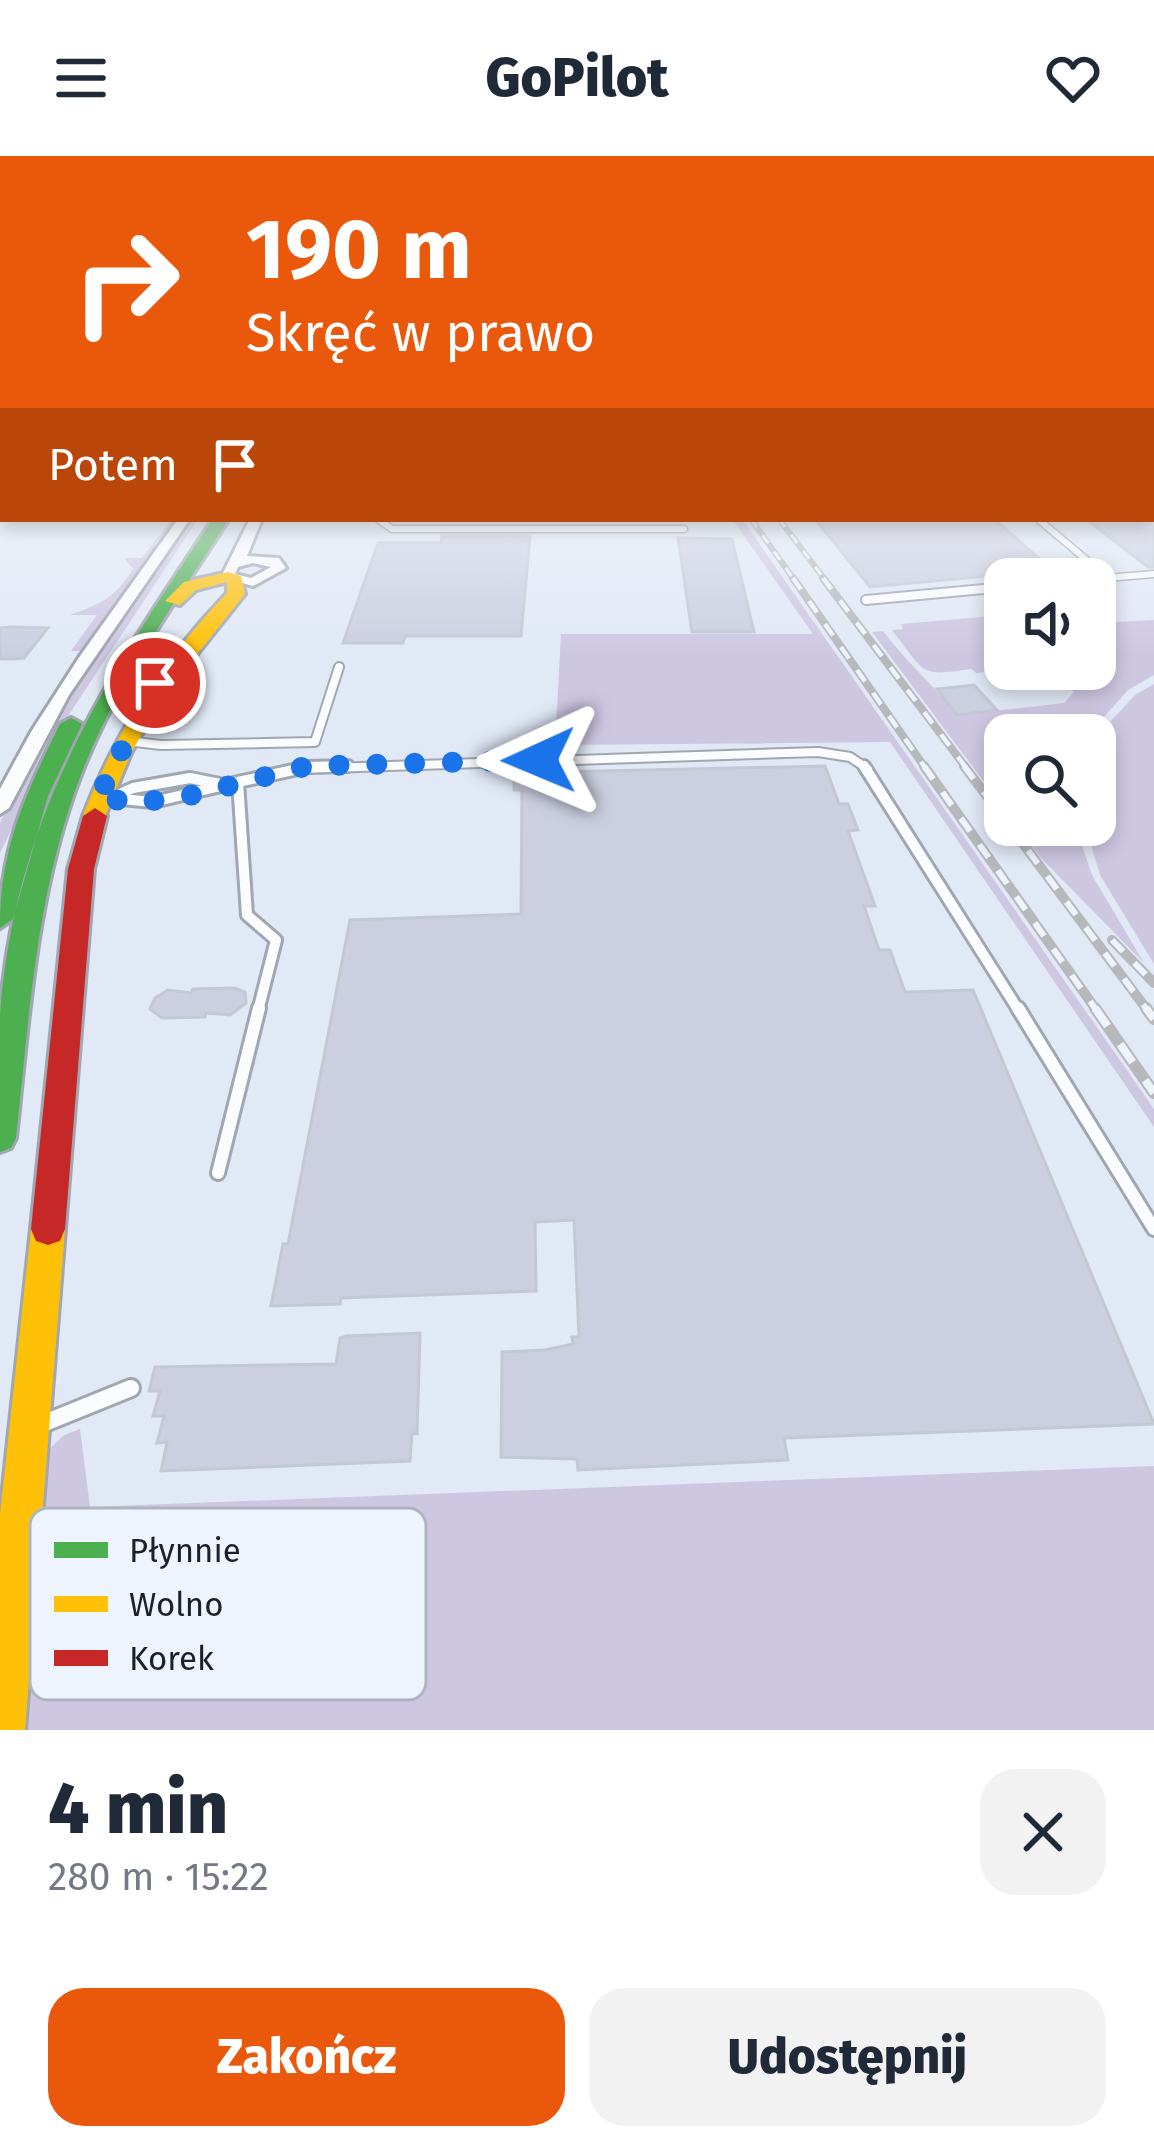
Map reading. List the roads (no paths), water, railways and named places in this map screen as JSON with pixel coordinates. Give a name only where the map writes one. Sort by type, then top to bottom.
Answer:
[{"type":"main road","points":[[0,919],[23,832],[58,746],[202,522]]},
{"type":"main road","points":[[0,1138],[30,920],[57,810],[91,731],[219,522]]},
{"type":"main road","points":[[1,1730],[81,869],[124,741],[165,669],[238,590],[234,573],[190,586],[160,615]]},
{"type":"street","points":[[0,808],[15,773],[71,684],[182,522]]},
{"type":"street","points":[[234,573],[255,522]]},
{"type":"street","points":[[234,573],[262,580],[277,573],[278,564],[259,558],[247,540]]},
{"type":"street","points":[[234,573],[259,558]]},
{"type":"lane","points":[[382,522],[392,529],[684,529]]},
{"type":"lane","points":[[1042,522],[1084,558]]},
{"type":"lane","points":[[1116,577],[1154,574]]},
{"type":"lane","points":[[866,599],[984,589]]},
{"type":"lane","points":[[124,741],[161,745],[315,742],[339,667]]},
{"type":"lane","points":[[104,799],[133,788],[190,778],[232,783],[307,766],[818,752],[850,757],[870,770],[1154,1229]]},
{"type":"lane","points":[[218,1173],[276,940],[247,915],[232,783]]},
{"type":"lane","points":[[28,1430],[131,1388]]},
{"type":"railway","points":[[753,522],[795,581]]},
{"type":"railway","points":[[781,522],[826,581]]},
{"type":"railway","points":[[793,578],[926,769]]},
{"type":"railway","points":[[823,578],[967,769]]},
{"type":"railway","points":[[924,766],[1097,1011]]},
{"type":"railway","points":[[964,766],[984,792]]},
{"type":"railway","points":[[1025,846],[1148,1011]]},
{"type":"railway","points":[[1112,940],[1154,983]]},
{"type":"railway","points":[[1095,1008],[1154,1093]]},
{"type":"railway","points":[[1146,1008],[1154,1019]]}]
